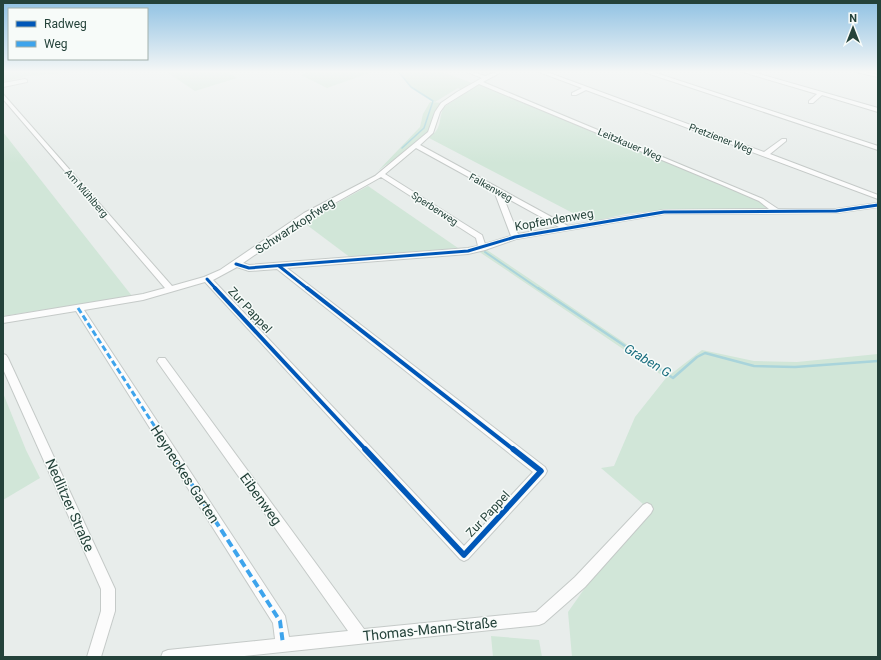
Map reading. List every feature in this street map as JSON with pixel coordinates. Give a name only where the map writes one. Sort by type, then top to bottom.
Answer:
[{"type":"street","name":"Am Mühlberg","points":[[8,102],[171,290]]},
{"type":"street","name":"Schwarzkopfweg","points":[[3,320],[143,297],[207,279],[236,264],[307,216],[381,174],[416,145],[433,128],[441,106],[448,102]]},
{"type":"street","name":"Leitzkauer Weg","points":[[533,102],[761,200],[777,212]]},
{"type":"street","name":"Pretziener Weg","points":[[623,102],[878,197]]},
{"type":"street","points":[[739,102],[878,148]]},
{"type":"street","points":[[851,102],[878,110]]},
{"type":"street","name":"Pretziener Weg","points":[[765,155],[784,140]]},
{"type":"street","name":"Falkenweg","points":[[416,145],[566,228]]},
{"type":"street","name":"Sperberweg","points":[[381,174],[479,237],[482,248]]},
{"type":"street","points":[[497,190],[515,237]]},
{"type":"street","name":"Kopfendenweg","points":[[236,264],[250,268],[482,248],[515,237],[664,212],[836,211],[878,205]]},
{"type":"street","name":"Zur Pappel","points":[[207,279],[464,555],[541,471],[279,266]]},
{"type":"street","name":"Heyneckes Garten","points":[[78,308],[280,621],[283,644]]},
{"type":"street","name":"Nedlitzer Straße","points":[[3,358],[108,589],[108,611],[94,657]]},
{"type":"street","name":"Eibenweg","points":[[162,361],[361,637]]},
{"type":"street","name":"Thomas-Mann-Straße","points":[[168,657],[539,618],[580,582],[647,508]]},
{"type":"green space","points":[[430,102],[443,103],[436,110],[429,130],[412,146],[378,171],[420,127],[423,114]]},
{"type":"green space","points":[[452,102],[522,102],[760,201],[767,209],[663,210],[626,214],[590,222],[429,138],[437,130],[444,107]]},
{"type":"green space","points":[[3,132],[132,296],[3,316]]},
{"type":"green space","points":[[368,186],[458,248],[351,258],[303,222]]},
{"type":"green space","points":[[487,250],[671,374],[702,350],[754,361],[797,362],[878,354],[878,657],[572,657],[568,612],[587,585],[650,510],[601,468],[614,466],[635,417],[666,378],[478,251]]},
{"type":"green space","points":[[3,393],[26,450],[40,478],[3,500]]},
{"type":"green space","points":[[491,636],[539,640],[542,657],[493,657]]},
{"type":"waterway","points":[[402,148],[424,128],[433,102]]},
{"type":"waterway","name":"Graben G","points":[[485,252],[539,289]]},
{"type":"waterway","name":"Graben G","points":[[538,288],[673,378],[697,357],[705,353],[754,366],[795,367],[878,361]]},
{"type":"marked path","points":[[78,308],[280,621],[283,644]]},
{"type":"cycle path","points":[[236,264],[249,268],[468,251],[515,237],[664,212],[836,211],[878,205]]},
{"type":"cycle path","points":[[207,279],[464,555],[541,471],[279,266]]}]
